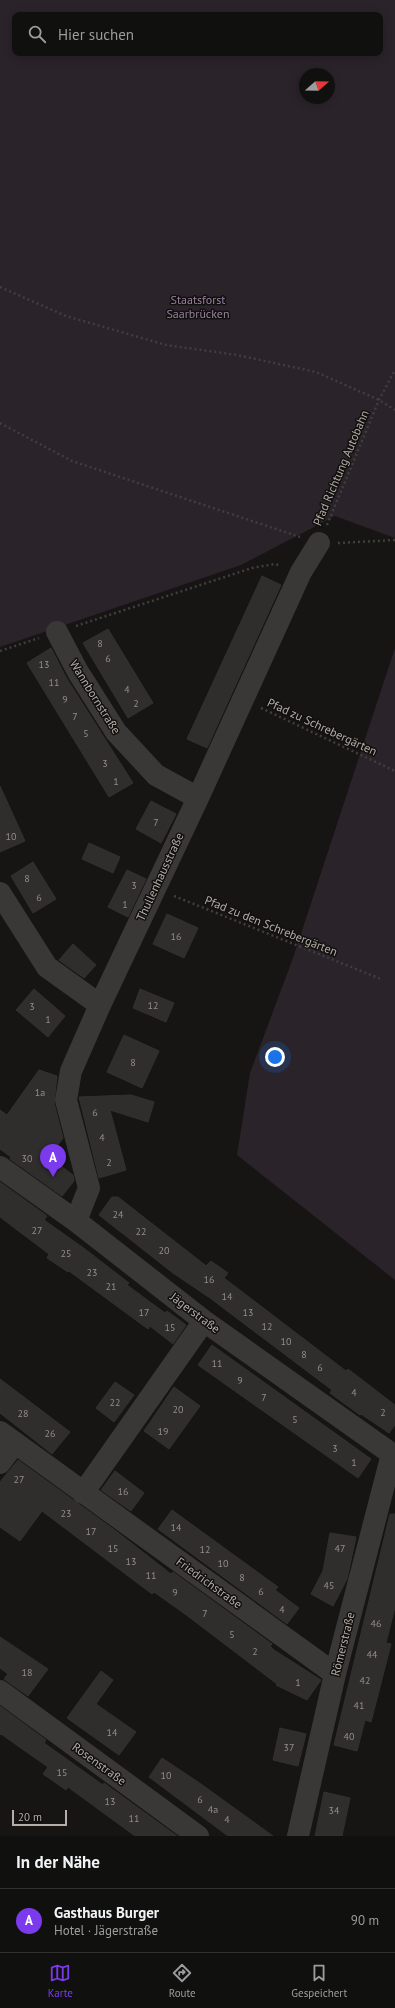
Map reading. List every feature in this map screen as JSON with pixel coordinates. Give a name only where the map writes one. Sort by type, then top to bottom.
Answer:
[{"type":"street","name":"Thullenhausstraße","points":[[76,1221],[89,1188],[66,1100],[71,1071],[100,1005],[198,798],[301,572],[319,543]]},
{"type":"street","name":"Wannbornstraße","points":[[57,632],[78,672],[116,732],[156,775],[198,798]]},
{"type":"street","points":[[0,893],[47,967],[100,1005]]},
{"type":"street","name":"Jägerstraße","points":[[0,1167],[76,1221],[204,1321],[392,1454]]},
{"type":"street","points":[[83,1493],[204,1321]]},
{"type":"street","points":[[0,1463],[8,1437]]},
{"type":"street","name":"Friedrichstraße","points":[[8,1437],[83,1493],[335,1674]]},
{"type":"street","name":"Römerstraße","points":[[298,1836],[335,1674],[392,1454]]},
{"type":"street","name":"Rosenstraße","points":[[0,1691],[198,1836]]},
{"type":"path","points":[[0,286],[66,316],[166,345],[237,355],[316,372],[379,400],[395,410]]},
{"type":"path","name":"Pfad Richtung Autobahn","points":[[319,543],[379,400],[395,370]]},
{"type":"path","points":[[0,423],[72,461],[319,543],[395,540]]},
{"type":"path","points":[[0,651],[252,568],[275,564],[301,572]]},
{"type":"path","name":"Pfad zu Schrebergärten","points":[[242,700],[395,771]]},
{"type":"path","name":"Pfad zu den Schrebergärten","points":[[156,887],[175,897],[381,979]]},
{"type":"green space","name":"Staatsforst Saarbrücken","points":[[0,0],[395,0],[395,538],[335,516],[241,565],[0,647]]},
{"type":"green space","points":[[395,648],[395,1280],[237,1155],[250,1073],[293,958]]},
{"type":"building","points":[[262,576],[281,585],[207,748],[187,739]]},
{"type":"building","points":[[108,629],[153,703],[128,718],[83,643]]},
{"type":"building","points":[[51,648],[67,679],[133,783],[109,797],[27,663]]},
{"type":"building","points":[[0,786],[25,841],[0,852]]},
{"type":"building","points":[[151,801],[176,814],[161,843],[136,829]]},
{"type":"building","points":[[89,843],[120,857],[113,873],[82,859]]},
{"type":"building","points":[[33,862],[56,899],[33,913],[11,876]]},
{"type":"building","points":[[127,870],[146,879],[128,917],[108,907]]},
{"type":"building","points":[[167,914],[198,928],[184,958],[153,944]]},
{"type":"building","points":[[73,944],[96,965],[84,978],[59,960]]},
{"type":"building","points":[[34,989],[65,1016],[48,1037],[16,1010]]},
{"type":"building","points":[[140,989],[174,1003],[166,1022],[133,1008]]},
{"type":"building","points":[[124,1035],[159,1051],[142,1088],[107,1072]]},
{"type":"building","points":[[39,1070],[57,1076],[54,1103],[63,1138],[49,1157],[73,1175],[74,1181],[62,1196],[10,1159],[11,1157],[0,1149],[0,1110],[7,1115]]},
{"type":"building","points":[[131,1095],[154,1102],[148,1122],[110,1110],[126,1170],[99,1178],[79,1097]]},
{"type":"building","points":[[0,1182],[47,1216],[44,1220],[129,1283],[127,1285],[165,1313],[167,1311],[186,1325],[173,1344],[150,1326],[148,1329],[69,1271],[68,1272],[47,1258],[49,1254],[0,1217]]},
{"type":"building","points":[[112,1197],[118,1197],[206,1266],[211,1261],[228,1273],[224,1278],[346,1371],[348,1369],[395,1405],[395,1425],[389,1433],[361,1414],[360,1415],[330,1393],[332,1390],[210,1298],[173,1273],[99,1215]]},
{"type":"building","points":[[212,1345],[371,1459],[358,1478],[198,1365]]},
{"type":"building","points":[[0,1379],[70,1432],[52,1454],[0,1413]]},
{"type":"building","points":[[115,1382],[134,1395],[114,1422],[96,1408]]},
{"type":"building","points":[[174,1387],[200,1406],[169,1449],[144,1431]]},
{"type":"building","points":[[18,1460],[116,1531],[171,1574],[173,1572],[272,1644],[270,1646],[274,1650],[321,1680],[307,1700],[276,1685],[277,1684],[185,1614],[154,1592],[152,1594],[42,1511],[20,1541],[0,1527],[0,1482]]},
{"type":"building","points":[[115,1471],[144,1493],[131,1511],[101,1490]]},
{"type":"building","points":[[172,1510],[278,1587],[275,1590],[299,1608],[287,1624],[158,1529]]},
{"type":"building","points":[[390,1514],[395,1514],[395,1607],[386,1643],[391,1644],[371,1722],[365,1720],[357,1751],[334,1745]]},
{"type":"building","points":[[330,1533],[356,1537],[347,1579],[333,1606],[311,1594],[323,1571]]},
{"type":"building","points":[[0,1637],[48,1669],[28,1696],[4,1679],[8,1674],[0,1668]]},
{"type":"building","points":[[101,1671],[113,1680],[96,1704],[136,1732],[119,1755],[67,1718]]},
{"type":"building","points":[[0,1706],[46,1740],[44,1743],[103,1785],[104,1783],[177,1836],[135,1836],[68,1787],[66,1790],[43,1774],[48,1767],[1,1734],[0,1735]]},
{"type":"building","points":[[280,1728],[306,1734],[298,1766],[273,1760]]},
{"type":"building","points":[[162,1758],[273,1836],[228,1836],[149,1777]]},
{"type":"building","points":[[324,1792],[350,1798],[342,1836],[315,1836]]},
{"type":"place","name":"Gasthaus Burger","points":[[53,1177]]}]
